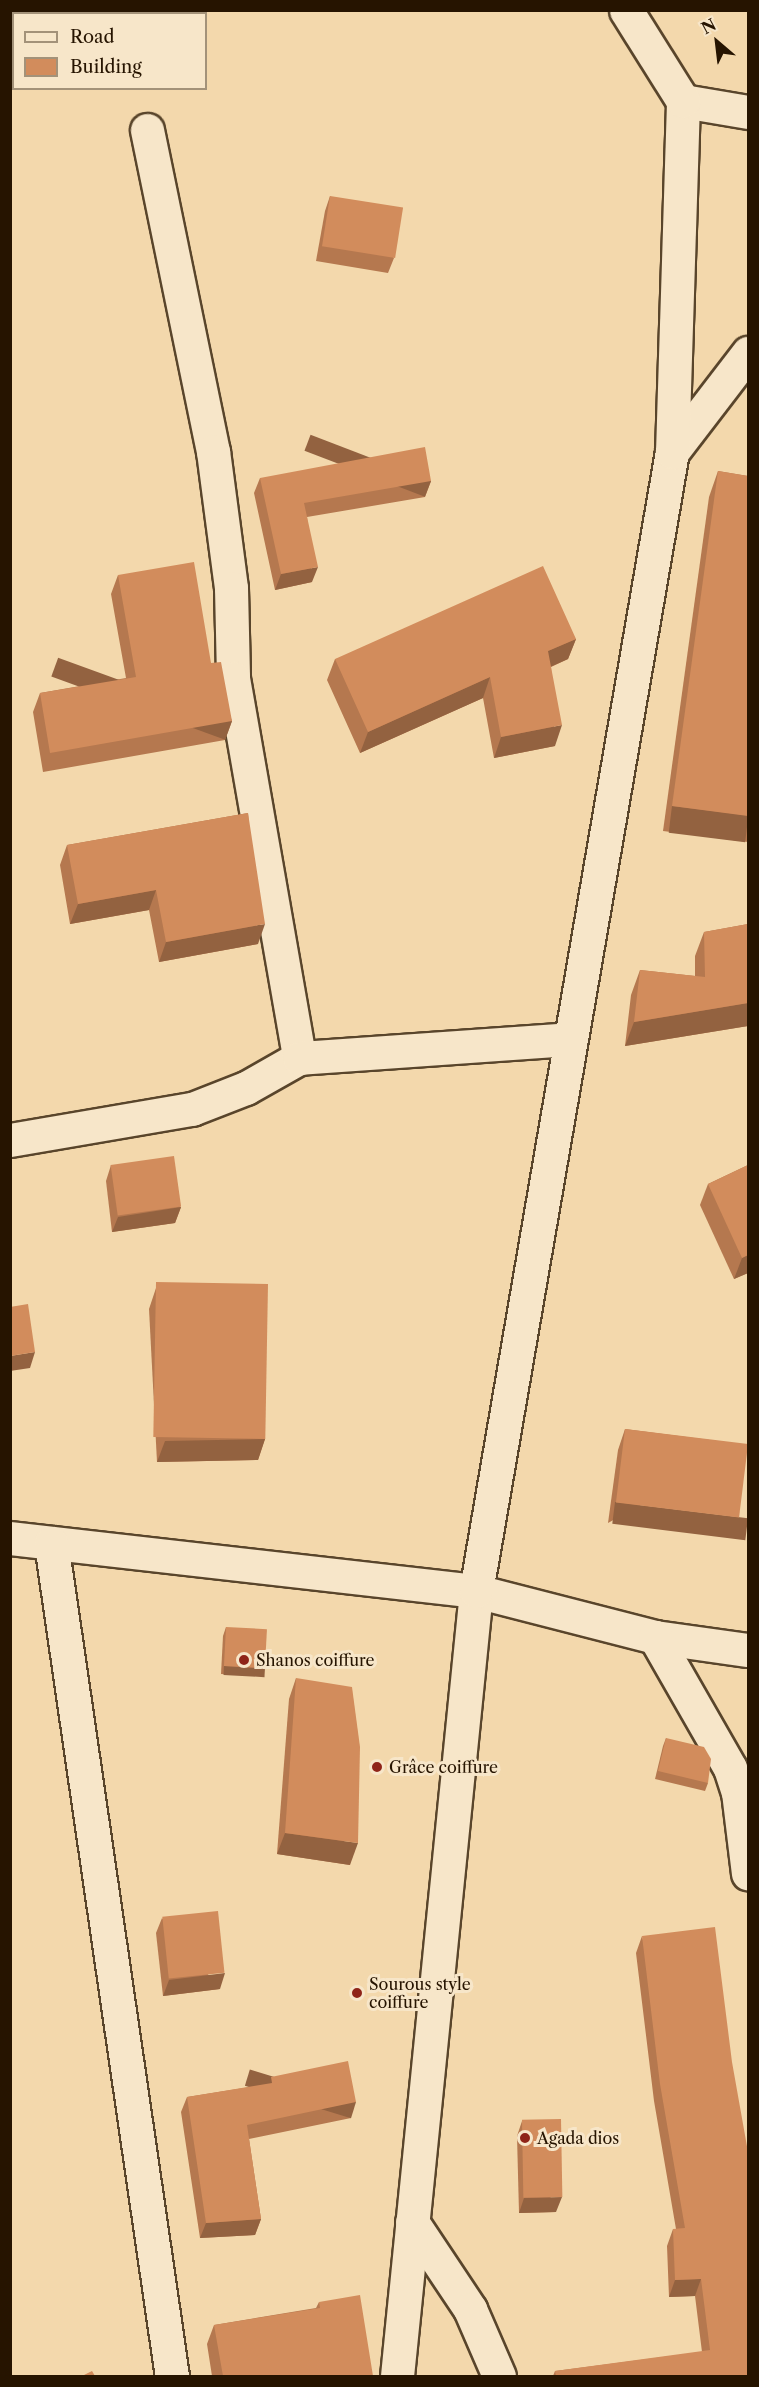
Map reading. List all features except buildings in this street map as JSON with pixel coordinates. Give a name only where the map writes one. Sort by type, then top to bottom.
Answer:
[{"type":"street","points":[[397,2376],[476,1591],[672,452],[683,101],[626,10]]},
{"type":"street","points":[[683,101],[748,112]]},
{"type":"street","points":[[147,130],[213,451],[231,588],[233,678],[299,1058]]},
{"type":"street","points":[[672,452],[748,353]]},
{"type":"street","points":[[10,1140],[192,1109],[246,1088],[299,1058],[570,1039]]},
{"type":"street","points":[[10,1538],[476,1591],[655,1637],[748,1650]]},
{"type":"street","points":[[51,1543],[172,2376]]},
{"type":"street","points":[[655,1637],[730,1768],[738,1792],[748,1873]]},
{"type":"street","points":[[412,2222],[470,2309],[499,2376]]},
{"type":"place","name":"Shanos coiffure","points":[[244,1660]]},
{"type":"place","name":"Grâce coiffure","points":[[377,1767]]},
{"type":"place","name":"Sourous style coiffure","points":[[357,1993]]},
{"type":"place","name":"Agada dios","points":[[525,2138]]}]
